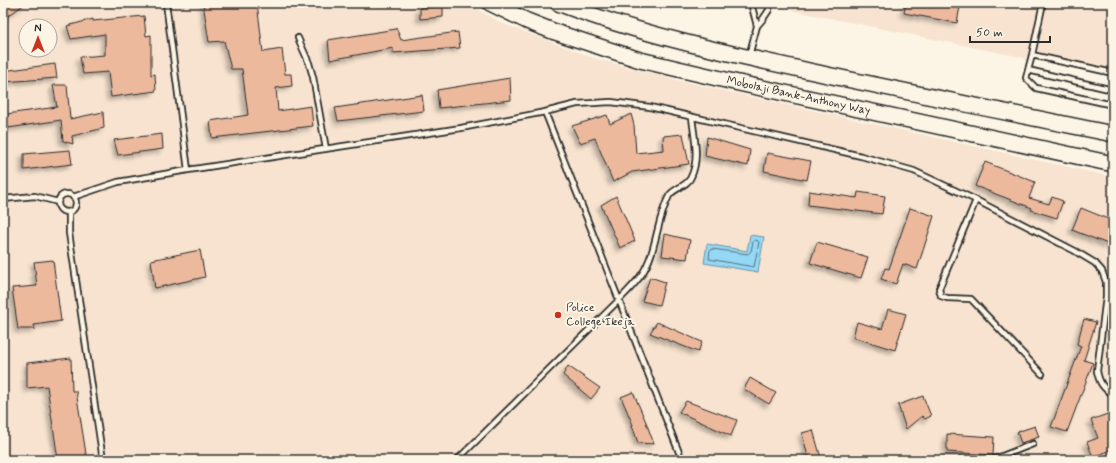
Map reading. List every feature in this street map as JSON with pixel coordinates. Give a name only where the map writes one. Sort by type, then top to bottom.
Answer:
[{"type":"main road","name":"Mobolaji Bank-Anthony Way","points":[[490,3],[527,21],[555,32],[640,60],[749,86],[1113,164]]},
{"type":"main road","points":[[558,3],[596,18],[749,58],[1113,134]]},
{"type":"lane","points":[[166,3],[188,170]]},
{"type":"lane","points":[[749,58],[757,26],[752,3]]},
{"type":"lane","points":[[757,26],[769,10],[770,3]]},
{"type":"lane","points":[[1043,3],[1026,78],[1036,88],[1113,105]]},
{"type":"lane","points":[[298,38],[309,63],[313,77],[326,149]]},
{"type":"lane","points":[[1032,55],[1113,72]]},
{"type":"lane","points":[[1028,70],[1113,90]]},
{"type":"lane","points":[[73,197],[76,204],[72,211],[64,212],[61,210],[58,206],[58,202],[64,195],[73,197],[118,182],[461,128],[577,104],[611,102],[650,107],[861,156],[914,171],[976,200],[1075,251],[1094,263],[1102,271],[1106,282],[1106,296],[1097,371],[1100,383],[1107,391],[1113,394]]},
{"type":"lane","points":[[544,112],[620,299],[682,460]]},
{"type":"lane","points":[[457,460],[634,285],[642,273],[648,259],[670,194],[691,178],[697,156],[692,117]]},
{"type":"lane","points":[[3,199],[35,196],[58,202]]},
{"type":"lane","points":[[976,200],[939,289],[941,296],[947,298],[971,299],[1042,374]]},
{"type":"lane","points":[[69,212],[69,233],[103,460]]},
{"type":"lane","points":[[992,460],[1033,444]]},
{"type":"shaded area","name":"Police College Ikeja","points":[[3,3],[466,3],[501,23],[597,59],[685,82],[1113,177],[1113,453],[1094,460],[3,460]]},
{"type":"shaded area","points":[[792,3],[1113,3],[1113,76],[790,10]]},
{"type":"water","points":[[750,235],[764,237],[758,272],[704,263],[707,244],[747,251]]},
{"type":"building","points":[[5,3],[26,3],[8,16]]},
{"type":"building","points":[[203,3],[257,3],[263,52],[282,49],[285,74],[291,74],[292,86],[276,88],[278,111],[311,106],[313,126],[212,138],[210,121],[248,115],[242,69],[231,69],[224,41],[209,42]]},
{"type":"building","points":[[906,3],[946,3],[960,6],[957,23],[904,13]]},
{"type":"building","points":[[443,7],[443,17],[420,19],[420,8]]},
{"type":"building","points":[[144,16],[146,36],[151,35],[151,75],[155,74],[156,91],[111,97],[108,72],[83,74],[80,57],[105,55],[105,34],[71,39],[67,26],[93,19],[93,21]]},
{"type":"building","points":[[396,27],[401,40],[458,32],[460,48],[393,53],[393,48],[330,60],[328,40],[396,29]]},
{"type":"building","points":[[55,64],[57,78],[3,82],[3,71]]},
{"type":"building","points":[[510,78],[511,100],[439,108],[437,90]]},
{"type":"building","points":[[53,85],[67,85],[70,119],[103,112],[104,128],[72,136],[73,144],[63,141],[61,120],[8,128],[7,114],[57,107]]},
{"type":"building","points":[[422,95],[424,111],[338,121],[335,108]]},
{"type":"building","points":[[631,114],[634,125],[636,153],[664,150],[663,136],[683,134],[689,164],[632,172],[613,182],[595,138],[580,143],[572,126],[607,115],[610,124]]},
{"type":"building","points":[[162,134],[163,149],[118,155],[114,140]]},
{"type":"building","points":[[707,137],[750,150],[748,166],[705,156]]},
{"type":"building","points":[[70,150],[72,164],[24,170],[24,154]]},
{"type":"building","points":[[767,153],[811,161],[807,180],[764,171]]},
{"type":"building","points":[[985,162],[1035,182],[1029,198],[1049,204],[1052,197],[1063,201],[1057,218],[1031,210],[1032,208],[975,186]]},
{"type":"building","points":[[809,191],[857,198],[858,192],[885,196],[882,214],[808,205]]},
{"type":"building","points":[[616,196],[635,241],[620,248],[601,205]]},
{"type":"building","points":[[910,208],[934,216],[917,269],[903,264],[896,284],[881,279],[885,268],[889,269]]},
{"type":"building","points":[[1081,208],[1113,221],[1113,246],[1072,230]]},
{"type":"building","points":[[665,234],[690,240],[687,259],[662,256]]},
{"type":"building","points":[[817,242],[868,257],[861,278],[810,263]]},
{"type":"building","points":[[200,250],[205,277],[155,288],[151,260]]},
{"type":"building","points":[[53,260],[61,321],[34,325],[35,329],[18,329],[12,288],[37,286],[34,262]]},
{"type":"building","points":[[650,277],[665,282],[659,305],[642,301]]},
{"type":"building","points":[[888,309],[906,314],[895,350],[853,337],[857,322],[882,329]]},
{"type":"building","points":[[1084,319],[1096,322],[1084,360],[1093,363],[1067,432],[1051,427],[1081,346],[1077,344]]},
{"type":"building","points":[[657,322],[702,342],[698,352],[650,333]]},
{"type":"building","points":[[71,358],[72,391],[76,391],[87,460],[58,460],[47,386],[27,388],[27,363]]},
{"type":"building","points":[[568,366],[600,388],[591,399],[563,375]]},
{"type":"building","points":[[750,378],[776,393],[769,404],[744,389]]},
{"type":"building","points":[[633,392],[654,444],[638,443],[633,425],[621,397]]},
{"type":"building","points":[[923,396],[931,416],[925,419],[922,416],[906,429],[898,405]]},
{"type":"building","points":[[686,401],[737,420],[731,436],[679,412]]},
{"type":"building","points":[[1113,412],[1113,449],[1093,457],[1087,442],[1098,438],[1091,420]]},
{"type":"building","points":[[1035,426],[1039,437],[1021,443],[1017,432]]},
{"type":"building","points":[[813,430],[821,458],[809,460],[802,433]]},
{"type":"building","points":[[947,434],[994,437],[993,455],[947,452]]},
{"type":"place","name":"Police College Ikeja","points":[[558,315]]}]
